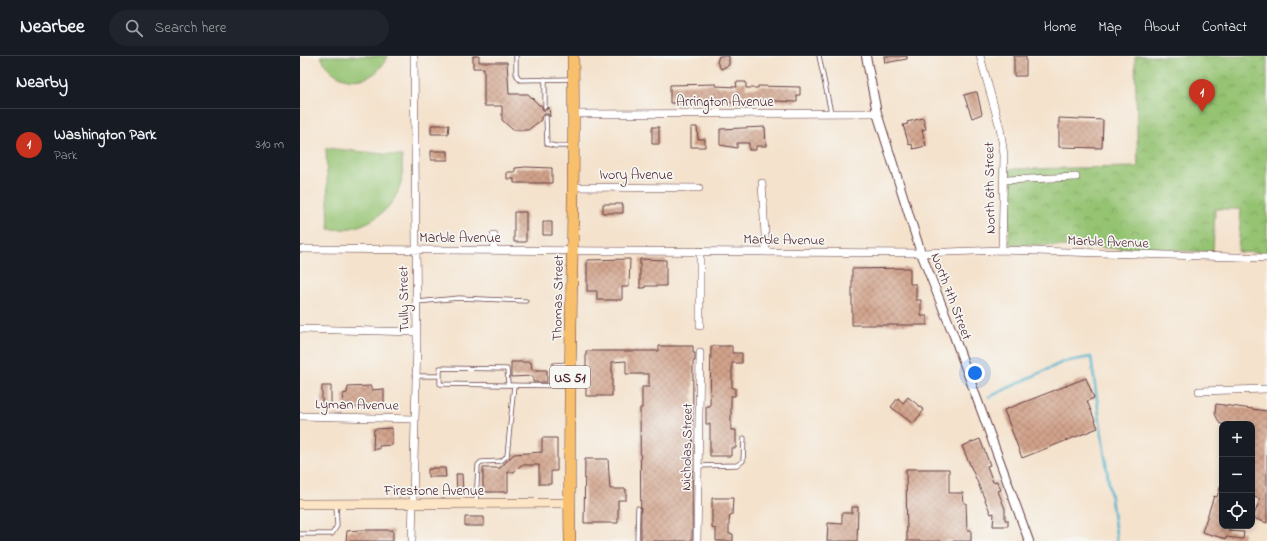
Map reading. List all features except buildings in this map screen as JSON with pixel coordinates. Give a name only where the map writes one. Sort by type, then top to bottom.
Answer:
[{"type":"main road","name":"Thomas Street","points":[[570,541],[570,364],[574,114],[572,56]]},
{"type":"main road","name":"Firestone Avenue","points":[[300,504],[413,505],[569,503]]},
{"type":"street","name":"Tully Street","points":[[412,541],[417,332],[414,56]]},
{"type":"street","name":"North 7th Street","points":[[866,56],[877,112],[921,253],[954,336],[1029,541]]},
{"type":"street","name":"North 6th Street","points":[[980,56],[1000,128],[1004,155],[1002,250]]},
{"type":"street","name":"Arrington Avenue","points":[[574,114],[877,112]]},
{"type":"street","points":[[1004,180],[1076,177]]},
{"type":"street","points":[[762,183],[766,252]]},
{"type":"street","name":"Ivory Avenue","points":[[573,187],[699,188]]},
{"type":"street","points":[[494,235],[494,250]]},
{"type":"street","name":"Marble Avenue","points":[[300,249],[921,253],[1002,250],[1267,258]]},
{"type":"street","points":[[700,251],[700,326]]},
{"type":"street","points":[[300,329],[417,332]]},
{"type":"street","name":"Nicholas Street","points":[[697,541],[700,353]]},
{"type":"street","points":[[1199,391],[1267,388]]},
{"type":"street","name":"Lyman Avenue","points":[[300,416],[414,418]]},
{"type":"lane","points":[[516,56],[516,74],[520,80],[573,79]]},
{"type":"lane","points":[[819,56],[831,113]]},
{"type":"lane","points":[[545,79],[545,107]]},
{"type":"lane","points":[[546,117],[547,144],[555,146],[573,146]]},
{"type":"lane","points":[[416,302],[459,298],[526,301]]},
{"type":"lane","points":[[555,386],[554,365],[570,364]]},
{"type":"lane","points":[[508,384],[507,368],[440,368],[440,384],[570,386]]},
{"type":"lane","points":[[416,376],[440,376]]},
{"type":"lane","points":[[476,504],[478,465],[481,462],[501,461],[508,456],[514,385]]},
{"type":"lane","points":[[698,466],[737,465],[743,461],[744,438]]},
{"type":"lane","points":[[300,534],[332,534],[337,526],[336,505]]},
{"type":"lane","points":[[637,541],[638,508]]},
{"type":"green space","points":[[321,56],[387,56],[374,74],[354,80],[335,74],[327,66]]},
{"type":"green space","points":[[1135,56],[1267,56],[1267,253],[1238,252],[1241,209],[1215,209],[1213,252],[1009,244],[1010,169],[1138,167]]},
{"type":"green space","points":[[326,148],[402,156],[402,173],[399,188],[394,199],[377,217],[354,227],[329,229]]},
{"type":"waterway","points":[[989,397],[1063,362],[1091,357],[1117,541]]},
{"type":"place","name":"Washington Park","points":[[1202,112]]}]
